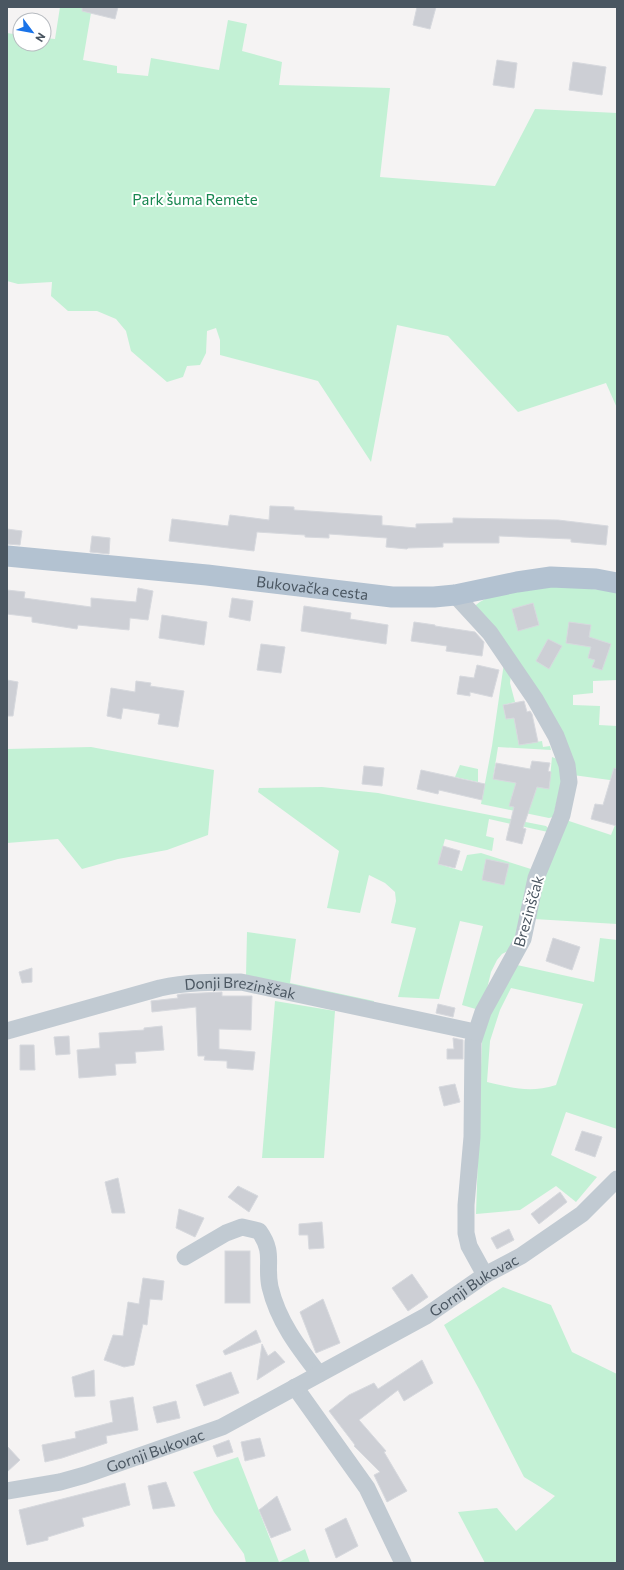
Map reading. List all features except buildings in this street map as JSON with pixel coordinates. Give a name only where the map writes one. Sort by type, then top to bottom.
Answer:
[{"type":"main road","name":"Bukovačka cesta","points":[[7,556],[207,575],[392,597],[434,598],[455,596],[517,582],[550,577],[596,579],[617,583]]},
{"type":"street","name":"Brezinščak","points":[[455,596],[490,633],[535,699],[556,736],[561,748],[567,765],[568,782],[562,815],[536,878],[523,939],[483,1012],[475,1032],[473,1042],[472,1137],[466,1205],[466,1233],[469,1246],[485,1275]]},
{"type":"street","name":"Donji Brezinščak","points":[[7,1031],[160,988],[184,983],[241,982],[475,1032]]},
{"type":"street","name":"Gornji Bukovac","points":[[7,1491],[79,1476],[222,1427],[426,1316],[485,1275],[554,1236],[582,1214],[617,1179]]},
{"type":"street","points":[[185,1257],[226,1233],[242,1227],[259,1231],[267,1241],[270,1254],[270,1285],[278,1313],[294,1342],[318,1374]]},
{"type":"street","points":[[295,1387],[367,1488],[403,1563]]},
{"type":"green space","name":"Park šuma Remete","points":[[60,7],[92,7],[83,60],[117,66],[117,73],[148,76],[151,58],[219,70],[228,20],[247,24],[242,51],[282,62],[279,85],[390,88],[380,177],[495,186],[535,109],[617,113],[617,408],[606,383],[518,412],[448,336],[397,325],[371,462],[318,381],[220,355],[220,340],[216,328],[207,331],[206,353],[200,365],[187,366],[183,377],[167,382],[131,351],[126,331],[116,319],[97,311],[68,311],[51,296],[52,282],[18,284],[7,281],[7,33],[12,34],[12,52],[52,52],[52,39],[55,39]]},
{"type":"green space","points":[[541,585],[617,591],[617,680],[593,681],[593,693],[573,695],[573,705],[600,706],[599,725],[617,726],[617,781],[573,775],[474,607],[479,602],[495,595]]},
{"type":"green space","points":[[504,663],[511,675],[510,683],[515,702],[503,705],[506,719],[514,718],[519,745],[542,741],[543,747],[550,746],[551,750],[498,747],[493,778],[549,789],[552,757],[557,759],[563,775],[553,817],[549,818],[481,804],[492,746]]},
{"type":"green space","points":[[91,747],[214,770],[208,835],[167,850],[118,859],[82,869],[58,839],[7,843],[7,749]]},
{"type":"green space","points":[[460,765],[478,769],[478,782],[455,777]]},
{"type":"green space","points":[[322,787],[378,793],[546,826],[548,828],[548,832],[489,819],[486,836],[494,838],[492,851],[445,839],[438,864],[462,871],[467,855],[481,853],[534,870],[515,941],[508,951],[502,954],[497,960],[491,972],[487,989],[479,1010],[462,1005],[483,926],[460,921],[439,999],[398,997],[416,928],[391,923],[396,901],[395,892],[385,883],[369,875],[360,913],[327,908],[339,851],[258,792],[259,788]]},
{"type":"green space","points":[[566,820],[611,835],[615,825],[617,826],[617,924],[534,919],[540,883]]},
{"type":"green space","points":[[247,932],[296,939],[290,983],[374,1001],[373,1006],[246,976]]},
{"type":"green space","points":[[600,938],[617,940],[617,1129],[566,1112],[551,1155],[597,1177],[576,1202],[556,1186],[520,1210],[476,1214],[482,1039],[493,1007],[517,965],[594,982]],"holes":[[[511,988],[583,1004],[556,1085],[538,1089],[522,1089],[487,1082],[490,1041],[500,1010]]]},
{"type":"green space","points":[[275,1001],[335,1011],[324,1158],[262,1158]]},
{"type":"green space","points":[[503,1287],[551,1305],[572,1352],[617,1374],[617,1563],[485,1563],[458,1512],[497,1508],[516,1531],[555,1496],[524,1477],[444,1325]]},
{"type":"green space","points":[[238,1457],[279,1562],[305,1549],[310,1563],[246,1563],[244,1554],[214,1512],[193,1472]]}]
